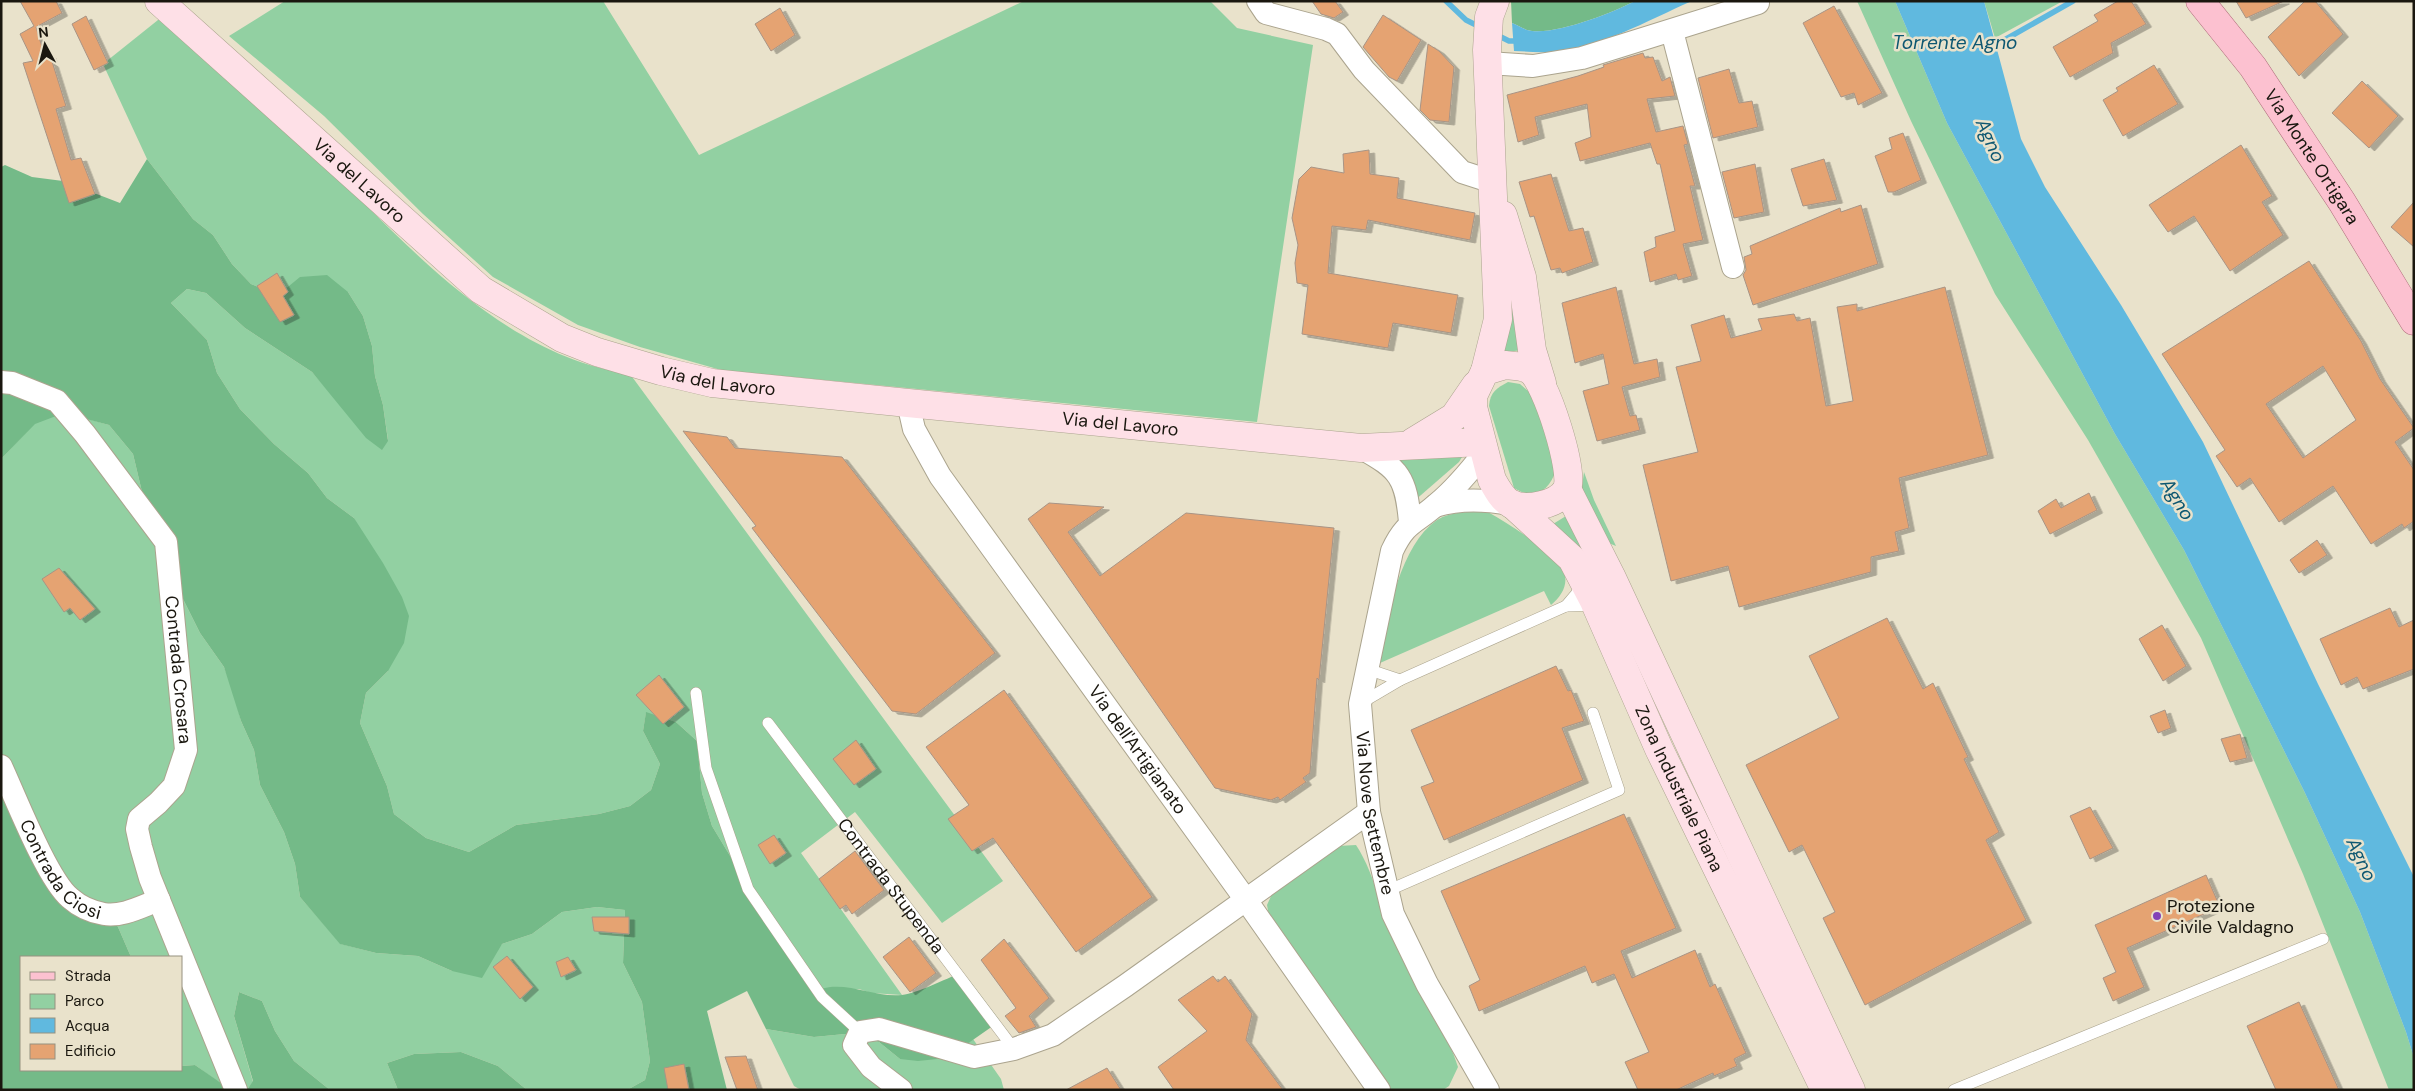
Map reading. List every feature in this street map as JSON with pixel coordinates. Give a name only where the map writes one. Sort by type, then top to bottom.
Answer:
[{"type":"main road","name":"Via del Lavoro","points":[[159,1],[455,269],[481,290],[562,338],[624,360],[712,383],[1361,448],[1434,443],[1483,448]]},
{"type":"main road","name":"Via Monte Ortigara","points":[[2200,1],[2253,67],[2342,202],[2414,321]]},
{"type":"main road","points":[[1489,7],[1488,56],[1493,182],[1522,277],[1532,350],[1567,463],[1569,476],[1567,489],[1549,503],[1536,506],[1512,504]]},
{"type":"main road","name":"Zona Industriale Piana","points":[[1493,182],[1498,319],[1482,376],[1474,396],[1473,407],[1483,448],[1497,491],[1572,559],[1596,605],[1659,749],[1825,1090]]},
{"type":"main road","points":[[1482,376],[1505,365],[1530,370],[1542,383]]},
{"type":"main road","name":"Via del Lavoro","points":[[1402,446],[1422,438],[1454,417],[1482,376]]},
{"type":"main road","name":"Zona Industriale Piana","points":[[1567,489],[1611,576],[1851,1090]]},
{"type":"street","points":[[1258,1],[1266,13],[1326,29],[1337,34],[1364,70],[1462,172],[1493,182]]},
{"type":"street","points":[[1488,56],[1533,66],[1582,58],[1758,3]]},
{"type":"street","points":[[1672,31],[1733,267]]},
{"type":"street","name":"Contrada Crosara","points":[[1,382],[12,383],[57,401],[85,434],[166,542],[186,750],[174,786],[139,819],[138,829],[141,847],[159,900],[182,956]]},
{"type":"street","name":"Via dell'Artigianato","points":[[908,403],[914,429],[940,476],[1246,900],[1379,1090]]},
{"type":"street","points":[[1361,448],[1388,462],[1404,483],[1410,522]]},
{"type":"street","name":"Via Nove Settembre","points":[[1479,1087],[1393,914],[1369,812],[1360,704],[1392,551],[1410,522],[1435,506],[1464,479],[1483,448]]},
{"type":"street","name":"Via Nove Settembre","points":[[1435,506],[1467,500],[1486,500],[1512,504]]},
{"type":"street","name":"Contrada Ciosi","points":[[1,766],[46,863],[69,898],[89,910],[106,914],[126,912],[159,900]]},
{"type":"street","points":[[902,1090],[871,1067],[854,1045],[860,1032],[879,1029],[974,1057],[1014,1049],[1053,1035],[1369,812]]},
{"type":"street","name":"Contrada Crosara","points":[[182,957],[236,1090]]},
{"type":"lane","points":[[1566,606],[1577,594],[1581,576]]},
{"type":"lane","points":[[1360,704],[1400,680],[1566,606],[1596,605]]},
{"type":"lane","points":[[1368,669],[1400,680]]},
{"type":"lane","points":[[696,693],[706,768],[748,889],[822,997],[860,1032]]},
{"type":"lane","points":[[1387,891],[1619,790],[1593,713]]},
{"type":"lane","name":"Contrada Stupenda","points":[[768,723],[1014,1049]]},
{"type":"lane","points":[[1954,1090],[2323,939]]},
{"type":"green space","points":[[285,1],[603,1],[699,155],[1024,1],[1210,1],[1237,28],[1313,45],[1257,422],[721,370],[640,347],[578,325],[493,277],[423,214],[324,116],[229,36]]},
{"type":"green space","points":[[1511,1],[1635,1],[1582,23],[1538,31],[1527,30],[1512,23]]},
{"type":"green space","points":[[1857,1],[1895,1],[1947,123],[2115,434],[2184,550],[2305,793],[2360,912],[2406,1032],[2414,1058],[2414,1090],[2389,1090],[2303,874],[2201,638],[2088,440],[1995,294],[1911,121]]},
{"type":"green space","points":[[1984,1],[2063,1],[1995,38]]},
{"type":"green space","points":[[163,16],[286,127],[412,250],[492,316],[535,342],[581,362],[630,374],[1003,881],[942,923],[855,812],[801,853],[902,995],[871,993],[859,989],[821,989],[781,940],[712,826],[702,793],[697,741],[676,722],[646,713],[643,731],[660,764],[651,790],[630,806],[599,814],[516,825],[469,852],[426,838],[394,814],[387,786],[360,723],[366,693],[388,671],[354,518],[327,498],[308,473],[274,444],[240,409],[217,373],[207,340],[171,303],[187,289],[206,293],[245,328],[312,372],[339,403],[388,440],[383,405],[375,376],[372,346],[363,316],[348,292],[278,295],[251,284],[232,264],[213,235],[193,219],[147,159],[103,64]]},
{"type":"green space","points":[[147,159],[193,219],[213,235],[232,264],[251,284],[278,295],[300,277],[327,275],[348,292],[363,316],[372,346],[375,376],[383,405],[388,441],[382,450],[366,438],[312,372],[245,328],[206,293],[187,289],[171,303],[207,340],[217,373],[240,409],[274,444],[308,473],[327,498],[354,518],[402,597],[409,616],[404,643],[388,671],[366,693],[360,723],[387,786],[394,814],[426,838],[469,852],[516,825],[599,814],[630,806],[651,790],[660,764],[643,731],[646,712],[676,722],[697,741],[702,793],[712,826],[781,940],[821,989],[841,987],[881,994],[902,995],[923,989],[961,973],[969,980],[1000,1021],[947,1058],[918,1061],[900,1059],[879,1042],[845,1034],[814,1037],[766,1029],[747,991],[707,1011],[727,1090],[627,1090],[645,1080],[650,1061],[642,1002],[623,963],[625,910],[597,907],[562,912],[532,934],[502,944],[482,978],[452,971],[418,956],[376,953],[340,944],[300,897],[295,864],[284,832],[260,785],[254,750],[241,721],[224,667],[200,633],[167,567],[143,496],[133,454],[109,425],[64,413],[35,424],[1,459],[1,167],[5,165],[32,177],[63,181],[120,203]]},
{"type":"green space","points":[[1505,259],[1522,350],[1499,353]]},
{"type":"green space","points":[[1508,382],[1520,384],[1534,396],[1556,470],[1549,484],[1540,492],[1521,492],[1514,488],[1489,406],[1495,391]]},
{"type":"green space","points":[[64,412],[109,425],[133,454],[143,496],[167,567],[200,633],[224,667],[233,690],[241,721],[254,750],[260,785],[284,832],[295,864],[300,897],[341,944],[376,953],[418,956],[452,971],[502,944],[532,934],[562,912],[597,907],[625,910],[623,963],[642,1002],[650,1061],[645,1080],[627,1090],[527,1090],[498,1066],[461,1052],[414,1054],[387,1063],[398,1090],[330,1090],[294,1061],[275,1031],[262,1001],[239,992],[234,1016],[253,1082],[247,1090],[232,1088],[213,1078],[195,1065],[182,1066],[182,956],[131,956],[118,927],[54,885],[1,765],[1,459],[35,423]]},
{"type":"green space","points":[[1459,446],[1465,452],[1459,462],[1413,502],[1399,460]]},
{"type":"green space","points":[[1584,472],[1594,500],[1616,546],[1601,540],[1581,494]]},
{"type":"green space","points":[[1486,511],[1526,536],[1560,563],[1565,578],[1562,593],[1551,605],[1544,591],[1380,663],[1378,655],[1398,582],[1405,563],[1424,531],[1437,520],[1448,515]]},
{"type":"green space","points":[[1566,516],[1637,662],[1632,664],[1553,524]]},
{"type":"green space","points":[[1,765],[54,885],[94,901],[118,927],[131,956],[20,956],[20,1071],[182,1071],[182,1066],[195,1065],[221,1083],[236,1090],[1,1090]]},
{"type":"green space","points":[[1356,845],[1369,870],[1399,952],[1453,1052],[1458,1067],[1449,1086],[1443,1090],[1391,1090],[1269,916],[1267,905],[1272,894],[1338,846]]},
{"type":"green space","points":[[239,992],[262,1001],[275,1031],[294,1061],[330,1090],[247,1090],[253,1081],[234,1016]]},
{"type":"green space","points":[[766,1029],[814,1037],[845,1034],[879,1042],[900,1059],[947,1058],[973,1039],[1001,1079],[1004,1090],[801,1090],[794,1086]]},
{"type":"green space","points":[[461,1052],[498,1066],[527,1090],[398,1090],[387,1063],[414,1054]]},
{"type":"water","points":[[1635,1],[1692,1],[1622,33],[1586,46],[1548,52],[1514,51],[1512,23],[1527,30],[1551,30],[1582,23]]},
{"type":"water","name":"Torrente Agno","points":[[1895,1],[1984,1],[2021,139],[2045,187],[2121,305],[2203,442],[2318,684],[2414,877],[2414,1058],[2406,1032],[2360,912],[2305,793],[2184,550],[2115,434],[1947,123]]},
{"type":"building","points":[[20,1],[56,1],[62,13],[36,27],[45,57],[50,55],[66,106],[56,109],[71,160],[81,158],[95,194],[69,203],[23,63],[33,61],[20,34],[34,26]]},
{"type":"building","points":[[1312,1],[1335,1],[1343,12],[1334,18],[1321,14]]},
{"type":"building","points":[[2118,1],[2131,1],[2146,24],[2111,43],[2113,53],[2070,77],[2053,47],[2098,21],[2094,15]]},
{"type":"building","points":[[2236,1],[2284,1],[2246,18]]},
{"type":"building","points":[[2305,1],[2315,1],[2343,34],[2299,76],[2268,37]]},
{"type":"building","points":[[1834,6],[1882,93],[1858,105],[1854,93],[1841,97],[1803,23]]},
{"type":"building","points":[[780,8],[795,35],[771,51],[755,24]]},
{"type":"building","points":[[1383,15],[1421,40],[1397,81],[1389,77],[1363,47]]},
{"type":"building","points":[[86,16],[108,63],[94,70],[72,24]]},
{"type":"building","points":[[1428,44],[1439,51],[1454,67],[1449,122],[1430,120],[1420,110]]},
{"type":"building","points":[[1643,53],[1645,58],[1653,57],[1662,81],[1670,77],[1675,96],[1647,99],[1656,132],[1683,126],[1688,144],[1684,145],[1695,186],[1690,186],[1703,240],[1683,244],[1692,276],[1678,280],[1676,274],[1650,282],[1644,252],[1656,247],[1655,237],[1675,231],[1660,164],[1657,164],[1650,143],[1580,161],[1575,143],[1591,137],[1587,104],[1535,117],[1539,135],[1518,142],[1507,95],[1578,76],[1604,67],[1603,65]]},
{"type":"building","points":[[2154,65],[2178,104],[2123,136],[2103,100],[2118,91],[2116,88]]},
{"type":"building","points":[[1729,69],[1739,103],[1752,101],[1758,127],[1713,138],[1698,78]]},
{"type":"building","points":[[2362,81],[2398,116],[2369,148],[2332,113]]},
{"type":"building","points":[[1903,133],[1921,180],[1894,192],[1888,192],[1875,156],[1892,149],[1889,138]]},
{"type":"building","points":[[2241,145],[2272,196],[2262,202],[2283,235],[2230,271],[2194,216],[2168,232],[2149,205]]},
{"type":"building","points":[[1369,150],[1370,174],[1399,178],[1397,198],[1475,213],[1470,240],[1368,220],[1366,230],[1332,226],[1328,273],[1458,295],[1451,333],[1393,323],[1388,348],[1302,334],[1308,285],[1297,283],[1295,263],[1298,245],[1292,218],[1299,179],[1311,167],[1344,173],[1343,154]]},
{"type":"building","points":[[1824,159],[1837,200],[1803,206],[1791,169]]},
{"type":"building","points":[[1755,164],[1764,212],[1734,218],[1722,172]]},
{"type":"building","points":[[1551,174],[1569,231],[1583,228],[1593,262],[1562,273],[1560,268],[1551,270],[1534,216],[1530,217],[1519,182]]},
{"type":"building","points":[[2414,202],[2414,247],[2391,227]]},
{"type":"building","points":[[1861,205],[1878,264],[1753,305],[1743,275],[1746,270],[1744,257],[1752,254],[1750,246],[1840,208],[1841,212]]},
{"type":"building","points":[[2309,261],[2361,341],[2380,379],[2414,428],[2395,442],[2414,470],[2414,521],[2404,528],[2402,524],[2371,544],[2333,486],[2279,522],[2250,478],[2237,487],[2216,456],[2225,450],[2162,354]],"holes":[[[2323,366],[2356,420],[2303,458],[2266,404]]]},
{"type":"building","points":[[277,273],[288,292],[283,296],[294,315],[280,322],[257,286]]},
{"type":"building","points":[[1616,287],[1634,364],[1657,359],[1660,377],[1622,387],[1630,416],[1636,415],[1640,430],[1597,441],[1583,391],[1609,384],[1603,354],[1575,363],[1562,303]]},
{"type":"building","points":[[1945,287],[1988,455],[1899,478],[1909,528],[1895,532],[1899,551],[1871,557],[1871,572],[1739,607],[1728,566],[1671,581],[1643,465],[1698,452],[1676,367],[1701,361],[1691,325],[1724,315],[1731,338],[1762,330],[1758,319],[1794,314],[1797,321],[1810,318],[1826,406],[1853,401],[1837,307],[1857,304],[1857,311]]},
{"type":"building","points":[[683,431],[727,437],[735,448],[842,457],[995,653],[916,714],[892,711],[752,528],[756,526]]},
{"type":"building","points":[[2089,493],[2097,510],[2050,534],[2038,511],[2056,499],[2061,508]]},
{"type":"building","points":[[1049,503],[1104,507],[1068,532],[1100,576],[1186,513],[1334,528],[1319,680],[1317,678],[1310,773],[1303,778],[1306,782],[1280,800],[1278,797],[1271,800],[1215,788],[1028,519]]},
{"type":"building","points":[[2317,540],[2327,555],[2299,573],[2290,560]]},
{"type":"building","points":[[59,568],[95,609],[80,620],[70,608],[64,612],[42,579]]},
{"type":"building","points":[[2390,608],[2399,627],[2414,620],[2414,669],[2363,689],[2357,677],[2341,685],[2320,639]]},
{"type":"building","points":[[1887,618],[1923,689],[1933,683],[1968,757],[1964,759],[1999,832],[1986,840],[2026,920],[1865,1005],[1823,918],[1835,912],[1802,845],[1789,852],[1746,765],[1839,718],[1809,656]]},
{"type":"building","points":[[2162,625],[2186,666],[2163,681],[2139,639]]},
{"type":"building","points":[[1556,666],[1568,691],[1571,690],[1584,721],[1562,728],[1583,780],[1444,840],[1421,787],[1434,782],[1411,730]]},
{"type":"building","points":[[659,675],[684,707],[663,724],[636,695]]},
{"type":"building","points":[[1004,690],[1152,897],[1076,952],[993,838],[972,851],[948,819],[969,805],[926,747]]},
{"type":"building","points":[[2165,710],[2171,728],[2158,733],[2150,716]]},
{"type":"building","points":[[2240,734],[2247,758],[2230,762],[2221,739]]},
{"type":"building","points":[[856,740],[876,769],[854,785],[833,759]]},
{"type":"building","points":[[2090,807],[2113,848],[2090,859],[2070,816]]},
{"type":"building","points":[[1624,814],[1676,928],[1621,951],[1632,978],[1695,950],[1710,987],[1715,984],[1746,1053],[1734,1059],[1737,1066],[1714,1076],[1713,1073],[1676,1090],[1638,1090],[1625,1062],[1649,1052],[1614,974],[1592,983],[1585,966],[1479,1011],[1469,986],[1480,980],[1441,891]]},
{"type":"building","points":[[774,835],[786,853],[770,864],[758,845]]},
{"type":"building","points":[[855,851],[884,890],[852,914],[846,905],[840,909],[819,879]]},
{"type":"building","name":"Protezione Civile Valdagno","points":[[2206,875],[2220,907],[2127,948],[2144,987],[2113,1001],[2103,978],[2116,972],[2095,925]]},
{"type":"building","points":[[592,917],[629,917],[629,934],[594,931]]},
{"type":"building","points":[[909,937],[936,973],[910,992],[883,957]]},
{"type":"building","points":[[1004,939],[1049,998],[1029,1016],[1036,1027],[1019,1033],[1005,1016],[1016,1008],[981,960]]},
{"type":"building","points":[[507,956],[533,987],[520,999],[493,967]]},
{"type":"building","points":[[568,957],[576,970],[561,977],[556,962]]},
{"type":"building","points":[[1213,976],[1218,982],[1225,976],[1252,1014],[1246,1040],[1283,1090],[1174,1090],[1158,1067],[1207,1031],[1178,1000]]},
{"type":"building","points":[[2299,1002],[2339,1090],[2276,1090],[2247,1026]]},
{"type":"building","points":[[746,1056],[758,1090],[737,1090],[725,1057]]},
{"type":"building","points":[[684,1064],[689,1090],[668,1090],[664,1068]]},
{"type":"building","points":[[1107,1068],[1121,1090],[1066,1090]]},
{"type":"waterway","points":[[1446,1],[1466,20],[1480,27]]},
{"type":"waterway","points":[[1992,47],[2073,1]]},
{"type":"waterway","points":[[1495,34],[1509,41],[1519,41]]},
{"type":"place","name":"Protezione Civile Valdagno","points":[[2157,916]]},
{"type":"water label","name":"Agno","points":[[1991,140]]},
{"type":"water label","name":"Agno","points":[[2178,499]]},
{"type":"water label","name":"Agno","points":[[2362,859]]}]
